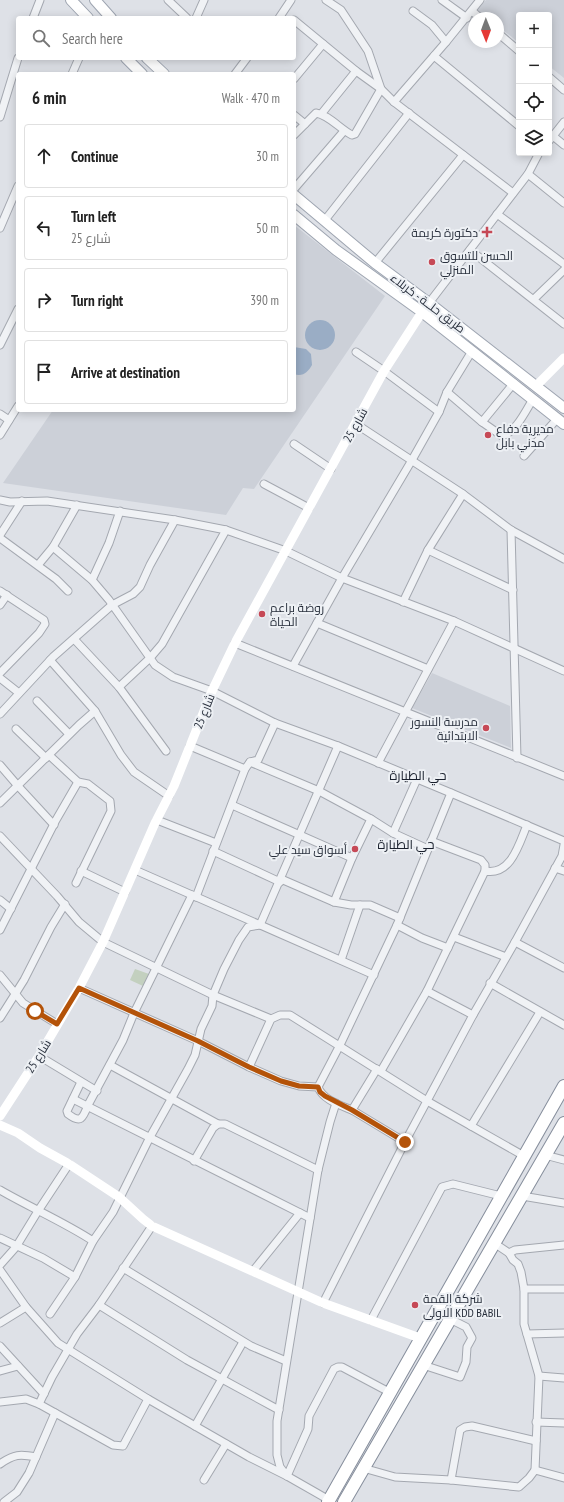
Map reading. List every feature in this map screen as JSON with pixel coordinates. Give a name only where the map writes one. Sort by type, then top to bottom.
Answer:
[{"type":"highway","points":[[328,1501],[564,1086]]},
{"type":"highway","points":[[344,1502],[564,1122]]},
{"type":"highway","points":[[488,1218],[491,1227],[500,1229],[504,1227]]},
{"type":"highway","points":[[471,1250],[478,1248],[481,1249],[485,1255],[484,1259]]},
{"type":"main road","points":[[71,0],[86,16]]},
{"type":"main road","points":[[95,0],[109,16]]},
{"type":"main road","points":[[128,60],[140,72]]},
{"type":"main road","points":[[152,60],[162,72]]},
{"type":"main road","name":"طريق حلــة - كربلاء","points":[[296,197],[375,263],[564,408]]},
{"type":"main road","name":"طريق حلــة - كربلاء","points":[[296,217],[336,250],[422,312],[514,383],[560,421]]},
{"type":"street","points":[[34,16],[40,0]]},
{"type":"street","points":[[168,0],[185,16]]},
{"type":"street","points":[[197,16],[204,0]]},
{"type":"street","points":[[281,16],[291,0]]},
{"type":"street","points":[[296,133],[316,112],[322,114],[344,131],[352,135],[355,134],[381,89],[368,51],[341,10],[326,0]]},
{"type":"street","points":[[442,0],[467,18]]},
{"type":"street","points":[[394,102],[467,18],[480,0]]},
{"type":"street","points":[[413,11],[432,25],[446,42]]},
{"type":"street","points":[[284,12],[289,16]]},
{"type":"street","points":[[296,22],[356,72],[381,89],[409,114],[513,193]]},
{"type":"street","points":[[504,38],[516,49]]},
{"type":"street","points":[[296,77],[323,44]]},
{"type":"street","points":[[434,56],[516,124]]},
{"type":"street","points":[[0,117],[17,60]]},
{"type":"street","points":[[73,72],[78,60]]},
{"type":"street","points":[[237,71],[245,60]]},
{"type":"street","points":[[322,114],[356,72]]},
{"type":"street","points":[[552,80],[564,90]]},
{"type":"street","points":[[325,220],[409,114]]},
{"type":"street","points":[[296,117],[305,124]]},
{"type":"street","points":[[552,138],[564,122]]},
{"type":"street","points":[[296,187],[344,131]]},
{"type":"street","points":[[552,139],[564,145]]},
{"type":"street","points":[[375,263],[463,155]]},
{"type":"street","points":[[429,303],[528,174],[537,156]]},
{"type":"street","points":[[528,174],[564,203]]},
{"type":"street","points":[[0,228],[15,200]]},
{"type":"street","points":[[497,214],[564,264]]},
{"type":"street","points":[[470,250],[564,324]]},
{"type":"street","points":[[534,299],[564,270]]},
{"type":"street","points":[[0,345],[2,336],[16,312]]},
{"type":"street","name":"شارع 25","points":[[0,1116],[39,1056],[79,988],[102,942],[169,796],[212,691],[236,643],[384,371],[422,312]]},
{"type":"street","points":[[293,666],[342,578],[412,460],[439,412],[447,392],[472,351]]},
{"type":"street","points":[[356,352],[439,412]]},
{"type":"street","points":[[536,386],[564,358]]},
{"type":"street","points":[[482,422],[514,383]]},
{"type":"street","points":[[447,392],[482,422],[502,436],[509,434],[533,399]]},
{"type":"street","points":[[0,435],[16,409]]},
{"type":"street","points":[[0,414],[9,420]]},
{"type":"street","points":[[524,456],[560,421]]},
{"type":"street","points":[[356,424],[463,494],[511,530],[564,559]]},
{"type":"street","points":[[294,444],[331,469]]},
{"type":"street","points":[[264,484],[309,508]]},
{"type":"street","points":[[403,602],[428,550],[463,494]]},
{"type":"street","points":[[0,500],[10,502],[47,500],[175,520],[226,530],[286,551],[342,578],[454,621],[564,671]]},
{"type":"street","points":[[0,535],[22,501]]},
{"type":"street","points":[[38,565],[53,547],[77,505]]},
{"type":"street","points":[[92,580],[109,543],[120,512]]},
{"type":"street","points":[[0,714],[50,660],[74,638],[112,605],[133,594],[140,587],[150,565],[175,520]]},
{"type":"street","points":[[119,687],[150,658],[162,644],[226,530]]},
{"type":"street","points":[[511,530],[517,758]]},
{"type":"street","points":[[0,538],[56,579],[68,591]]},
{"type":"street","points":[[53,547],[92,580],[155,665],[173,677],[212,691],[275,723],[338,746],[564,841]]},
{"type":"street","points":[[428,550],[513,590]]},
{"type":"street","points":[[0,591],[44,620],[45,624],[0,673]]},
{"type":"street","points":[[0,605],[7,595]]},
{"type":"street","points":[[378,763],[454,621]]},
{"type":"street","points":[[317,623],[428,669]]},
{"type":"street","points":[[74,638],[119,687],[166,751]]},
{"type":"street","points":[[236,643],[564,776]]},
{"type":"street","points":[[50,660],[95,711],[121,754],[134,772],[169,796]]},
{"type":"street","points":[[0,678],[19,693]]},
{"type":"street","points":[[37,701],[69,734]]},
{"type":"street","points":[[0,803],[69,734],[95,711]]},
{"type":"street","points":[[81,1082],[68,1111],[68,1114],[78,1120],[84,1117],[88,1105],[97,1091],[123,1040],[134,1013],[156,968],[194,896],[232,805],[245,769],[250,762],[258,760],[275,723]]},
{"type":"street","points":[[16,729],[78,782],[88,784],[95,788],[110,801],[112,806],[111,811],[76,882]]},
{"type":"street","points":[[190,746],[245,769]]},
{"type":"street","points":[[260,925],[338,746]]},
{"type":"street","points":[[250,762],[319,791],[372,819],[393,834],[428,849]]},
{"type":"street","points":[[0,765],[54,825]]},
{"type":"street","points":[[393,834],[417,779]]},
{"type":"street","points":[[0,930],[78,782]]},
{"type":"street","points":[[318,1087],[340,1045],[397,925],[451,793]]},
{"type":"street","points":[[232,805],[352,858]]},
{"type":"street","points":[[334,902],[352,858],[372,819]]},
{"type":"street","points":[[157,820],[216,843]]},
{"type":"street","points":[[485,871],[491,872],[504,869],[508,865],[527,825]]},
{"type":"street","points":[[0,836],[65,904],[79,922],[102,942],[213,995],[271,1019]]},
{"type":"street","points":[[352,1110],[379,1070],[427,991],[485,871],[485,865],[482,860],[431,841]]},
{"type":"street","points":[[323,1303],[405,1142],[490,983],[515,942],[562,856],[564,845]]},
{"type":"street","points":[[213,851],[334,902],[351,905],[370,905],[400,918]]},
{"type":"street","points":[[555,868],[564,871]]},
{"type":"street","points":[[136,870],[374,975]]},
{"type":"street","points":[[81,871],[125,892]]},
{"type":"street","points":[[0,900],[11,909]]},
{"type":"street","points":[[0,1018],[16,994],[51,927],[65,904]]},
{"type":"street","points":[[341,960],[360,905]]},
{"type":"street","points":[[50,1314],[75,1277],[93,1241],[113,1212],[119,1197],[150,1137],[188,1069],[195,1055],[201,1029],[212,1006],[213,995],[239,940],[248,927],[260,925]]},
{"type":"street","points":[[397,925],[422,938],[448,948]]},
{"type":"street","points":[[454,937],[506,957]]},
{"type":"street","points":[[515,942],[564,968]]},
{"type":"street","points":[[0,975],[23,1003],[57,1024]]},
{"type":"street","points":[[490,983],[564,1025]]},
{"type":"street","points":[[79,988],[198,1041],[249,1067],[281,1081],[299,1086],[318,1087]]},
{"type":"street","points":[[427,991],[473,1015]]},
{"type":"street","points":[[471,1126],[540,1012]]},
{"type":"street","points":[[249,1067],[271,1019],[280,1014],[290,1015],[427,1101],[524,1156]]},
{"type":"street","points":[[39,1056],[97,1091]]},
{"type":"street","points":[[110,1065],[218,1124],[225,1124],[318,1170]]},
{"type":"street","points":[[318,1087],[320,1092],[325,1096],[352,1110],[405,1142]]},
{"type":"street","points":[[73,1098],[194,1161],[310,1218]]},
{"type":"street","points":[[287,1476],[280,1467],[277,1455],[276,1434],[279,1410],[318,1170],[336,1102]]},
{"type":"street","points":[[194,1161],[218,1124]]},
{"type":"street","points":[[0,1125],[18,1133],[119,1197],[152,1226],[323,1303],[420,1338]]},
{"type":"street","points":[[545,1155],[564,1160]]},
{"type":"street","points":[[0,1265],[16,1247],[69,1164]]},
{"type":"street","points":[[372,1320],[442,1187],[453,1184],[501,1196]]},
{"type":"street","points":[[0,1190],[38,1211],[71,1226],[93,1241]]},
{"type":"street","points":[[522,1196],[564,1203]]},
{"type":"street","points":[[253,1271],[300,1214]]},
{"type":"street","points":[[39,1404],[68,1348],[152,1226]]},
{"type":"street","points":[[0,1238],[16,1247],[43,1258],[75,1277]]},
{"type":"street","points":[[363,1468],[395,1477],[451,1480],[519,1487],[529,1478],[534,1470],[539,1376],[524,1324],[524,1289],[518,1264],[513,1260],[509,1253],[494,1243]]},
{"type":"street","points":[[509,1253],[514,1250],[564,1245]]},
{"type":"street","points":[[123,1268],[243,1342],[286,1361]]},
{"type":"street","points":[[0,1270],[26,1307],[58,1343],[148,1399],[226,1444],[287,1476],[328,1501]]},
{"type":"street","points":[[524,1289],[564,1289]]},
{"type":"street","points":[[99,1304],[166,1347],[279,1410]]},
{"type":"street","points":[[0,1323],[26,1307]]},
{"type":"street","points":[[423,1364],[460,1377],[466,1362],[467,1347],[472,1338],[466,1327],[450,1319]]},
{"type":"street","points":[[527,1334],[564,1333]]},
{"type":"street","points":[[195,1426],[243,1342]]},
{"type":"street","points":[[0,1346],[44,1394]]},
{"type":"street","points":[[0,1371],[18,1366]]},
{"type":"street","points":[[287,1476],[308,1429],[309,1416],[334,1369],[338,1366],[342,1367],[389,1392]]},
{"type":"street","points":[[539,1376],[564,1378]]},
{"type":"street","points":[[0,1402],[26,1399],[39,1404],[112,1445],[123,1446],[148,1399]]},
{"type":"street","points":[[4,1502],[17,1492],[29,1473],[55,1413]]},
{"type":"street","points":[[536,1422],[564,1423]]},
{"type":"street","points":[[451,1480],[460,1430],[465,1427],[472,1426],[536,1441]]},
{"type":"street","points":[[204,1480],[226,1444]]},
{"type":"street","points":[[0,1464],[17,1455],[36,1457]]},
{"type":"street","points":[[534,1470],[564,1478]]},
{"type":"shaded area","points":[[486,0],[564,0],[564,78],[552,68],[552,12],[516,12],[516,41],[504,31],[504,12],[480,12],[477,10]]},
{"type":"shaded area","points":[[296,227],[385,296],[254,489],[243,488],[226,515],[3,483],[52,412],[296,412]]},
{"type":"shaded area","name":"مدرسة النسور الابتدائية","points":[[432,673],[510,706],[511,748],[412,708]]},
{"type":"green space","points":[[135,969],[149,974],[143,986],[130,980]]},
{"type":"water","points":[[320,320],[326,321],[334,329],[334,341],[326,349],[320,350],[314,349],[306,341],[305,335],[306,329],[314,321]]},
{"type":"water","points":[[296,347],[306,349],[311,354],[312,365],[307,372],[297,375]]},
{"type":"place","name":"دكتورة كريمة","points":[[487,232]]},
{"type":"place","name":"الحسن للتسوق المنزلي","points":[[432,262]]},
{"type":"place","name":"مديرية دفاع مدني بابل","points":[[488,435]]},
{"type":"place","name":"روضة براعم الحياة","points":[[262,614]]},
{"type":"place","name":"مدرسة النسور الابتدائية","points":[[486,728]]},
{"type":"place","name":"أسواق سيد علي","points":[[355,849]]},
{"type":"place","name":"شركة القمة الاولى KDD BABIL","points":[[415,1305]]},
{"type":"district","name":"حي الطيارة","points":[[418,775]]},
{"type":"district","name":"حي الطيارة","points":[[406,844]]},
{"type":"route","points":[[35,1011],[57,1024],[79,988],[198,1041],[249,1067],[281,1081],[299,1086],[318,1087],[320,1092],[325,1096],[352,1110],[405,1142]]}]
